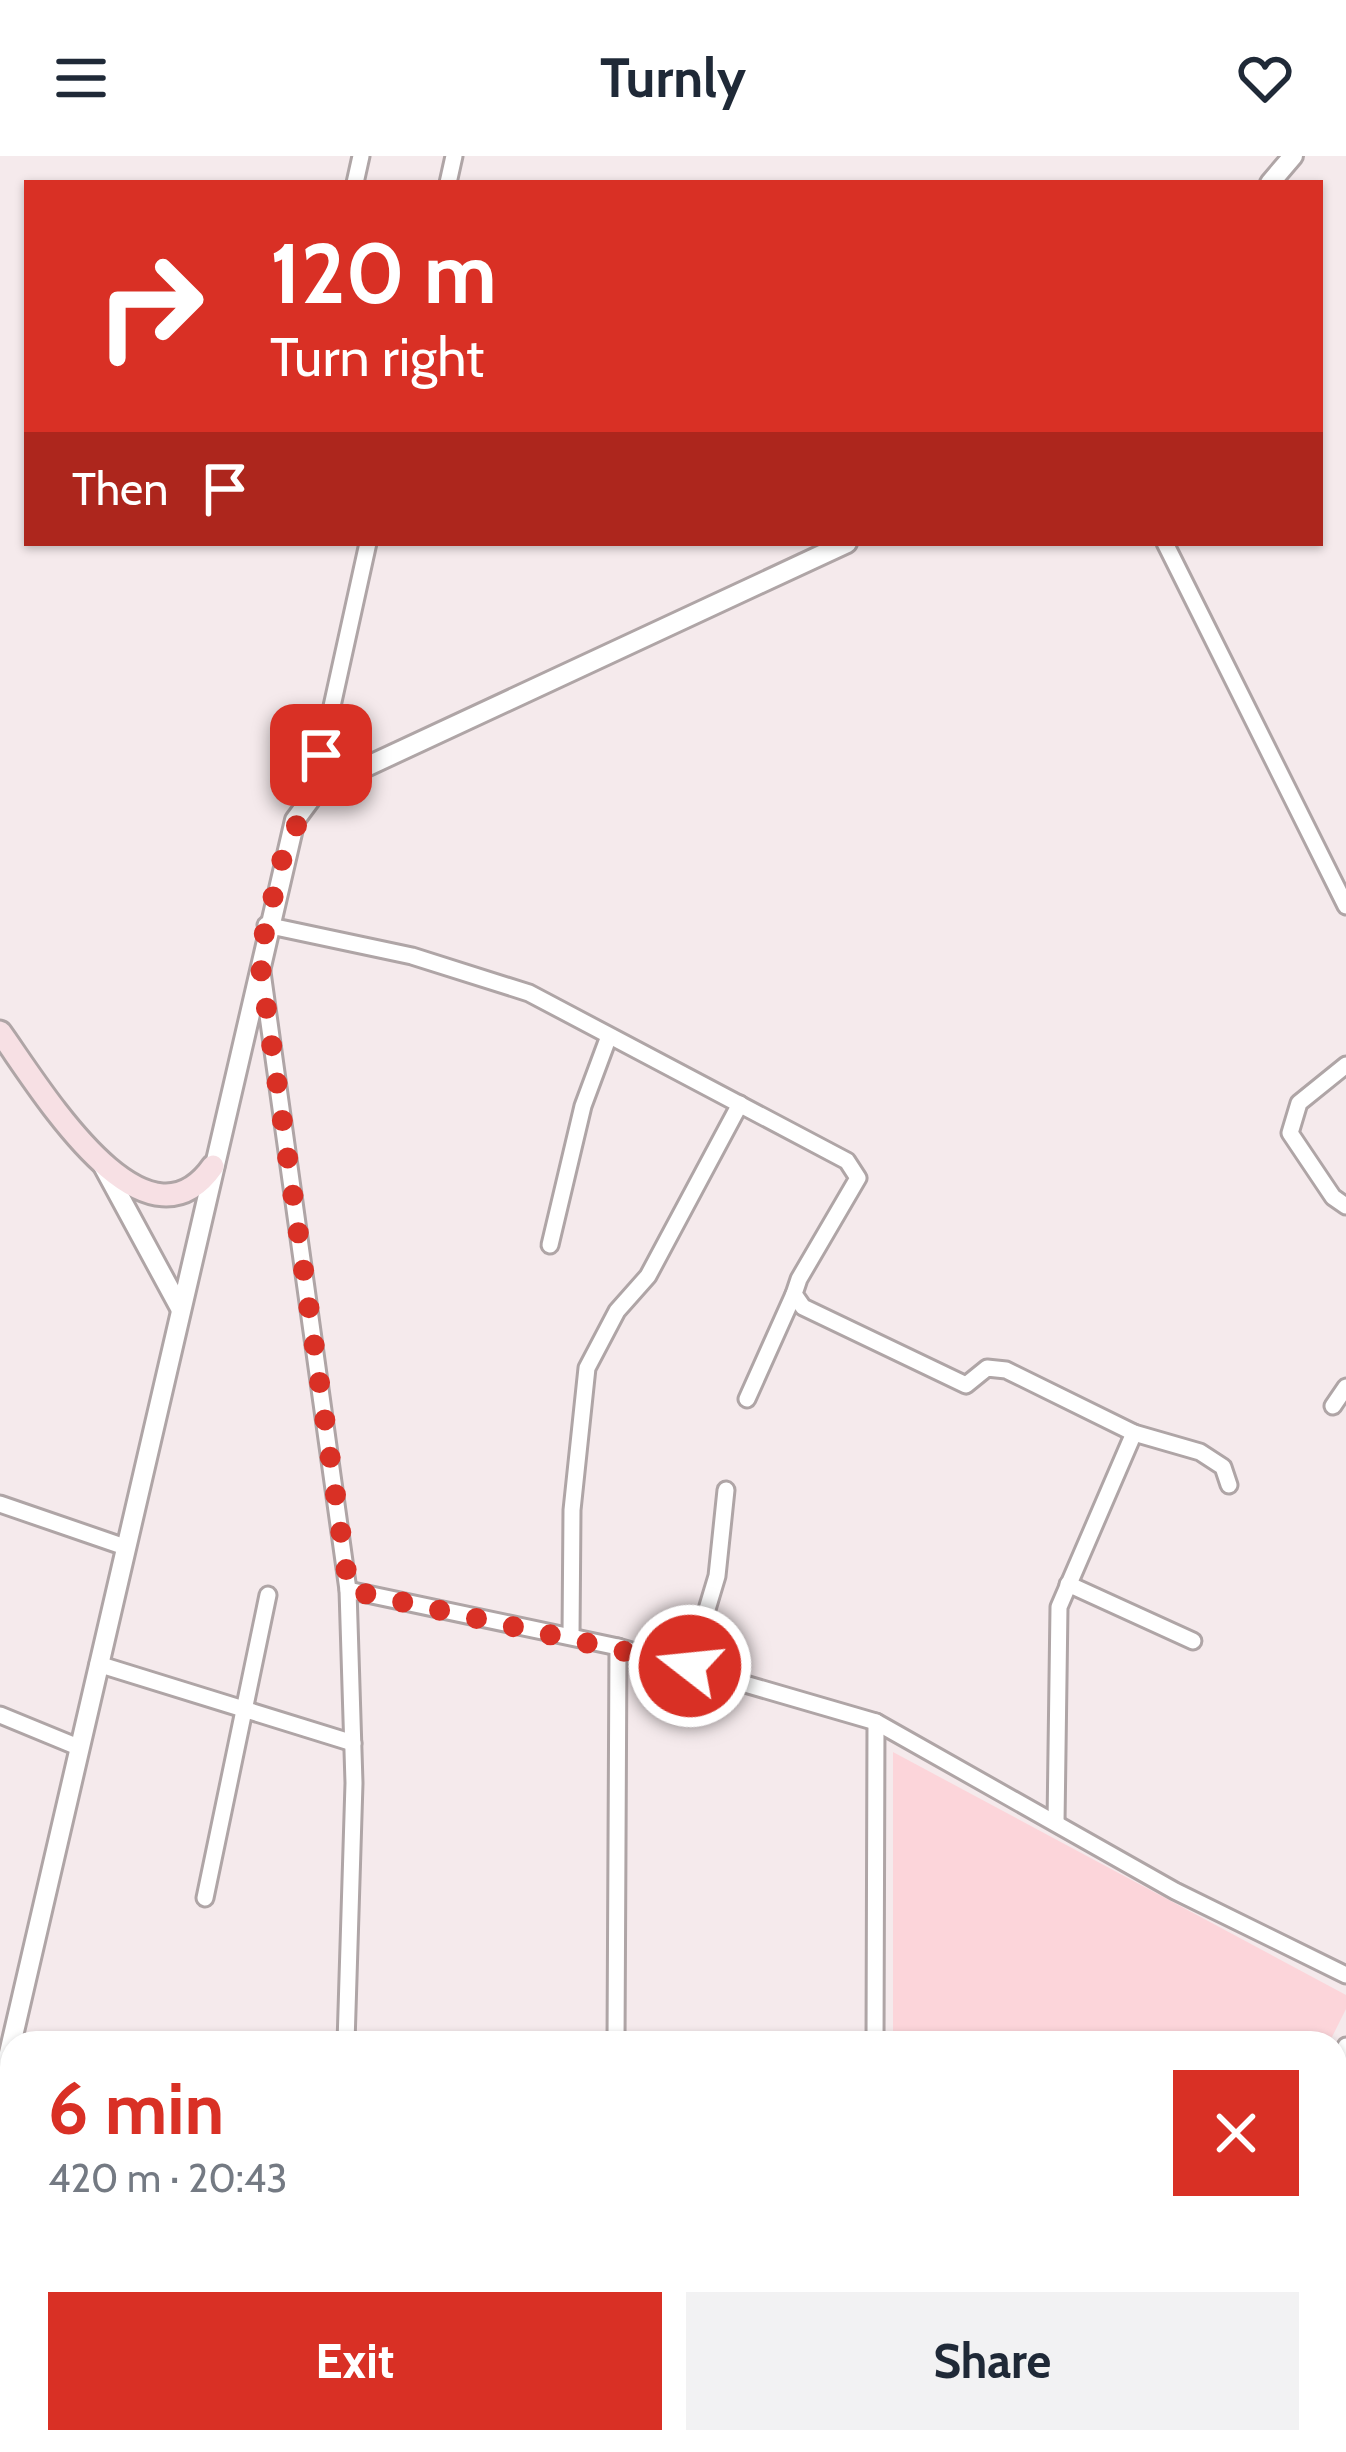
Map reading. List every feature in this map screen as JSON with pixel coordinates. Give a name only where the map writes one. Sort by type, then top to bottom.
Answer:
[{"type":"main road","points":[[0,1032],[102,1164],[123,1181],[159,1195],[193,1189],[213,1166]]},
{"type":"street","points":[[1273,180],[1294,156]]},
{"type":"street","points":[[9,2018],[98,1664],[266,925],[285,847],[312,797],[367,546]]},
{"type":"street","points":[[312,797],[363,768],[841,546]]},
{"type":"street","points":[[1166,546],[1346,906]]},
{"type":"street","points":[[266,925],[488,977],[740,1104],[856,1169],[855,1188],[811,1255],[747,1399]]},
{"type":"street","points":[[259,956],[349,1590],[353,1743],[346,2031]]},
{"type":"street","points":[[550,1245],[583,1106],[609,1036]]},
{"type":"street","points":[[1346,1064],[1299,1103],[1290,1133],[1333,1196],[1346,1206]]},
{"type":"street","points":[[571,1636],[572,1510],[587,1368],[617,1311],[647,1276],[740,1104]]},
{"type":"street","points":[[102,1164],[180,1308]]},
{"type":"street","points":[[794,1294],[812,1313],[963,1384],[973,1384],[986,1369],[1006,1370],[1133,1433],[1214,1459],[1229,1485]]},
{"type":"street","points":[[1333,1406],[1346,1387]]},
{"type":"street","points":[[1056,1823],[1058,1616],[1133,1433]]},
{"type":"street","points":[[690,1666],[718,1576],[726,1490]]},
{"type":"street","points":[[0,1504],[125,1547]]},
{"type":"street","points":[[1068,1584],[1193,1641]]},
{"type":"street","points":[[349,1590],[618,1646],[876,1722],[1175,1891],[1346,1975]]},
{"type":"street","points":[[205,1898],[268,1595]]},
{"type":"street","points":[[616,2031],[618,1646]]},
{"type":"street","points":[[98,1664],[353,1743]]},
{"type":"street","points":[[0,1715],[78,1747]]},
{"type":"street","points":[[875,2031],[876,1722]]},
{"type":"shaded area","points":[[893,1752],[1346,1995],[1346,2009],[1335,2031],[893,2031]]},
{"type":"route","points":[[321,755],[312,797],[295,820],[285,847],[259,956],[286,1118],[349,1590],[470,1613],[690,1666]]}]
